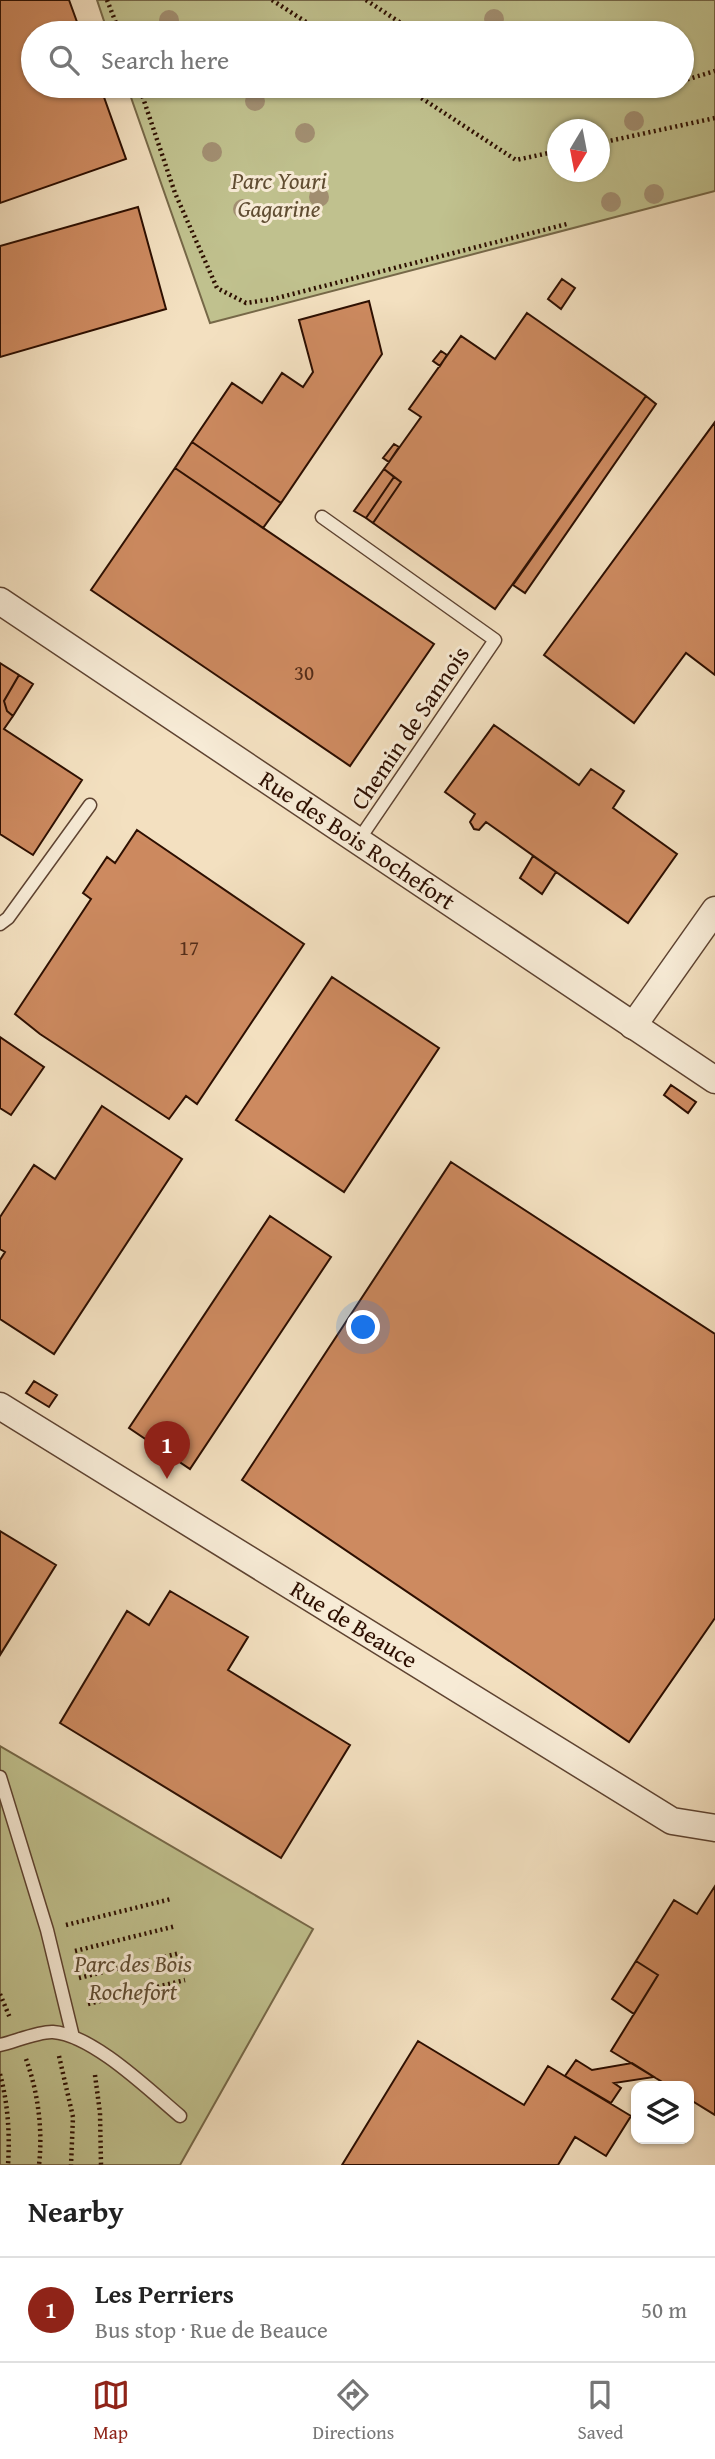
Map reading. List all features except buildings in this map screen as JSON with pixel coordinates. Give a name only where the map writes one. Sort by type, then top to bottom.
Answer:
[{"type":"street","name":"Rue des Bois Rochefort","points":[[0,601],[715,1080]]},
{"type":"street","points":[[634,1026],[715,910]]},
{"type":"street","name":"Rue de Beauce","points":[[0,1406],[672,1821],[715,1828]]},
{"type":"lane","name":"Chemin de Sannois","points":[[321,517],[495,640],[358,841]]},
{"type":"lane","points":[[0,924],[8,918],[90,805]]},
{"type":"lane","points":[[0,1777],[47,1930],[74,2037]]},
{"type":"lane","points":[[0,2045],[52,2032],[74,2037],[120,2065],[180,2116]]},
{"type":"path","points":[[107,0],[115,21]]},
{"type":"path","points":[[272,0],[304,21]]},
{"type":"path","points":[[366,0],[398,21]]},
{"type":"path","points":[[694,77],[715,71]]},
{"type":"path","points":[[143,98],[175,192],[217,288],[246,303],[272,299],[567,224]]},
{"type":"path","points":[[421,98],[516,160],[547,153]]},
{"type":"path","points":[[610,140],[715,118]]},
{"type":"path","points":[[47,1930],[171,1899]]},
{"type":"path","points":[[54,1956],[176,1926]]},
{"type":"path","points":[[60,1983],[180,1953]]},
{"type":"path","points":[[67,2010],[185,1980]]},
{"type":"path","points":[[0,1994],[34,2081],[39,2165]]},
{"type":"path","points":[[52,2032],[73,2117],[71,2165]]},
{"type":"path","points":[[91,2046],[100,2113],[101,2165]]},
{"type":"path","points":[[0,2074],[6,2094],[10,2138],[8,2165]]},
{"type":"green space","name":"Parc Youri Gagarine","points":[[97,0],[715,0],[715,191],[210,323],[131,98],[694,98],[694,21],[104,21]]},
{"type":"green space","name":"Parc des Bois Rochefort","points":[[0,1746],[313,1929],[180,2165],[0,2165]]},
{"type":"place","name":"Les Perriers","points":[[167,1479]]}]
